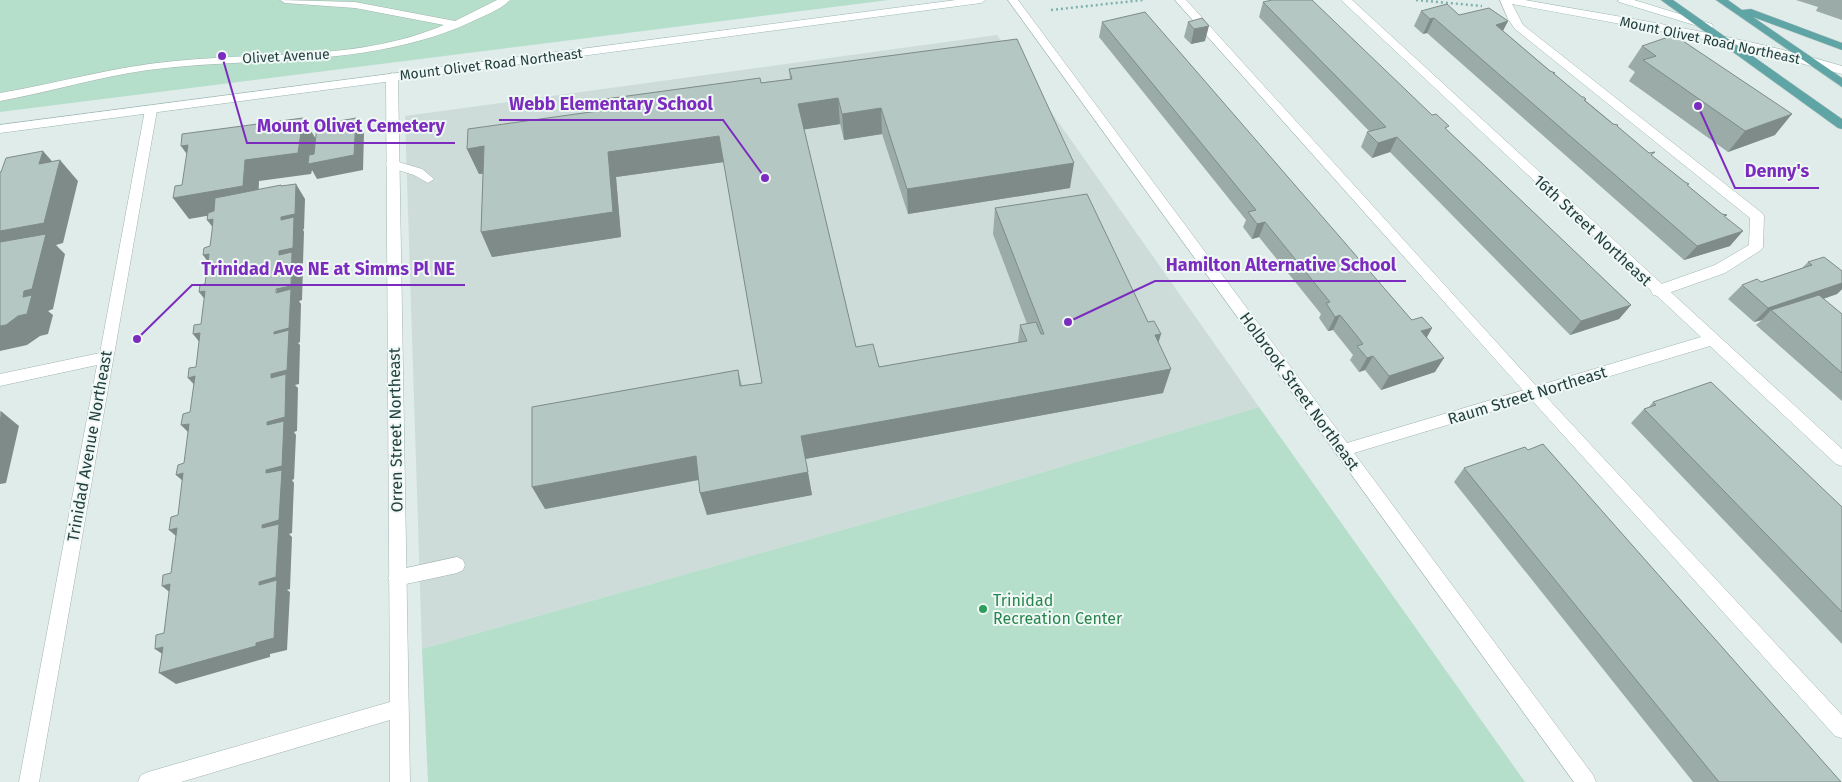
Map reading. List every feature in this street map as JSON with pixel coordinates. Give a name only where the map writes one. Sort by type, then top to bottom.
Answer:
[{"type":"main road","points":[[1666,0],[1842,125]]},
{"type":"main road","points":[[1723,1],[1842,47]]},
{"type":"main road","points":[[1723,1],[1842,83]]},
{"type":"street","points":[[285,0],[355,5],[455,24]]},
{"type":"street","name":"Olivet Avenue","points":[[0,97],[148,67],[226,60],[324,56],[380,48],[423,36],[455,24],[505,0]]},
{"type":"street","name":"Mount Olivet Road Northeast","points":[[0,129],[981,0]]},
{"type":"street","name":"Holbrook Street Northeast","points":[[1013,0],[1586,782]]},
{"type":"street","points":[[1180,0],[1534,393],[1842,729]]},
{"type":"street","name":"16th Street Northeast","points":[[1346,0],[1658,291],[1842,459]]},
{"type":"street","points":[[1506,0],[1513,19],[1519,27],[1757,216],[1756,247],[1720,269],[1658,291]]},
{"type":"street","name":"Mount Olivet Road Northeast","points":[[1506,0],[1719,39],[1809,61]]},
{"type":"street","name":"Mount Olivet Road Northeast","points":[[1623,0],[1696,22],[1809,61]]},
{"type":"street","points":[[1809,61],[1842,70]]},
{"type":"street","name":"Orren Street Northeast","points":[[392,77],[400,782]]},
{"type":"street","name":"Trinidad Avenue Northeast","points":[[29,782],[151,110]]},
{"type":"street","points":[[392,164],[418,172],[428,179]]},
{"type":"street","name":"Raum Street Northeast","points":[[1344,450],[1711,340]]},
{"type":"street","points":[[0,380],[105,358]]},
{"type":"street","points":[[397,578],[457,566]]},
{"type":"street","points":[[148,782],[398,709]]},
{"type":"shaded area","points":[[997,35],[1259,407],[990,488],[422,649],[405,116]]},
{"type":"green space","points":[[0,0],[889,0],[0,112]]},
{"type":"green space","name":"Trinidad Recreation Center","points":[[1259,407],[1525,782],[428,782],[422,649],[990,488]]},
{"type":"building","points":[[1272,0],[1312,0],[1432,115],[1436,114],[1449,126],[1445,128],[1631,305],[1581,321],[1397,137],[1378,143],[1367,132],[1386,127],[1263,2]]},
{"type":"building","points":[[1447,4],[1459,15],[1489,8],[1508,21],[1496,25],[1584,97],[1586,99],[1584,100],[1613,124],[1618,125],[1649,153],[1655,152],[1651,155],[1689,184],[1687,185],[1722,214],[1727,215],[1724,216],[1743,231],[1697,246],[1434,18],[1430,19],[1421,11]]},
{"type":"building","points":[[1145,12],[1410,318],[1412,320],[1422,317],[1432,328],[1421,331],[1444,358],[1389,376],[1373,356],[1367,358],[1357,346],[1363,344],[1357,336],[1340,315],[1335,317],[1326,303],[1330,302],[1265,222],[1257,224],[1248,212],[1256,210],[1102,22]]},
{"type":"building","points":[[1202,18],[1209,26],[1194,29],[1188,22]]},
{"type":"building","points":[[1674,35],[1792,114],[1745,131],[1643,60],[1656,56],[1642,46]]},
{"type":"building","points":[[1017,39],[1074,163],[907,189],[881,108],[842,114],[838,98],[798,104],[856,347],[873,344],[879,367],[1027,341],[1020,325],[1036,322],[1041,334],[1044,334],[995,208],[1087,194],[1148,322],[1154,321],[1161,334],[1155,335],[1171,369],[801,436],[808,472],[700,493],[696,456],[532,487],[532,407],[738,370],[740,386],[762,383],[719,136],[608,152],[613,212],[481,232],[484,146],[467,149],[468,129],[598,111],[598,100],[760,78],[761,83],[792,79],[789,69]]},
{"type":"building","points":[[303,118],[298,153],[245,160],[243,186],[173,198],[175,186],[182,185],[188,145],[181,146],[182,134]]},
{"type":"building","points":[[356,118],[354,155],[308,164],[309,155],[314,154],[317,125]]},
{"type":"building","points":[[43,151],[39,164],[60,160],[44,223],[0,231],[0,172],[6,158]]},
{"type":"building","points":[[296,184],[295,214],[281,217],[281,220],[294,217],[293,248],[279,251],[279,255],[292,252],[291,286],[276,289],[276,293],[291,289],[289,328],[274,332],[274,334],[289,330],[287,370],[271,374],[271,378],[286,374],[285,417],[267,422],[267,425],[284,421],[282,466],[266,470],[266,473],[282,470],[279,520],[262,525],[262,528],[279,524],[276,577],[259,582],[259,585],[277,580],[274,638],[256,643],[256,646],[159,673],[163,647],[155,649],[156,635],[164,633],[170,584],[162,586],[163,575],[171,573],[177,528],[169,530],[171,517],[178,515],[183,473],[176,475],[178,465],[184,463],[189,424],[181,425],[183,414],[190,412],[195,376],[188,378],[189,368],[196,367],[200,333],[193,334],[194,325],[201,324],[205,291],[199,292],[200,285],[205,284],[209,254],[203,255],[204,248],[210,246],[213,219],[207,220],[208,213],[214,211],[215,198],[281,185]]},
{"type":"building","points":[[46,234],[32,289],[24,291],[23,297],[32,295],[27,314],[18,316],[6,325],[0,326],[0,242]]},
{"type":"building","points":[[1824,257],[1842,271],[1842,283],[1768,308],[1742,285],[1757,279],[1761,282],[1812,265],[1808,262]]},
{"type":"building","points":[[1819,295],[1842,314],[1842,373],[1771,310]]},
{"type":"building","points":[[1711,382],[1842,507],[1842,612],[1644,409],[1656,405],[1653,402]]},
{"type":"building","points":[[1543,444],[1841,782],[1719,782],[1464,468],[1525,447],[1528,450]]},
{"type":"place","name":"Mount Olivet Cemetery","points":[[222,56]]},
{"type":"place","name":"Denny's","points":[[1698,106]]},
{"type":"place","name":"Webb Elementary School","points":[[765,178]]},
{"type":"place","name":"Hamilton Alternative School","points":[[1068,322]]},
{"type":"place","name":"Trinidad Ave NE at Simms Pl NE","points":[[137,339]]},
{"type":"place","name":"Trinidad Recreation Center","points":[[983,609]]}]
